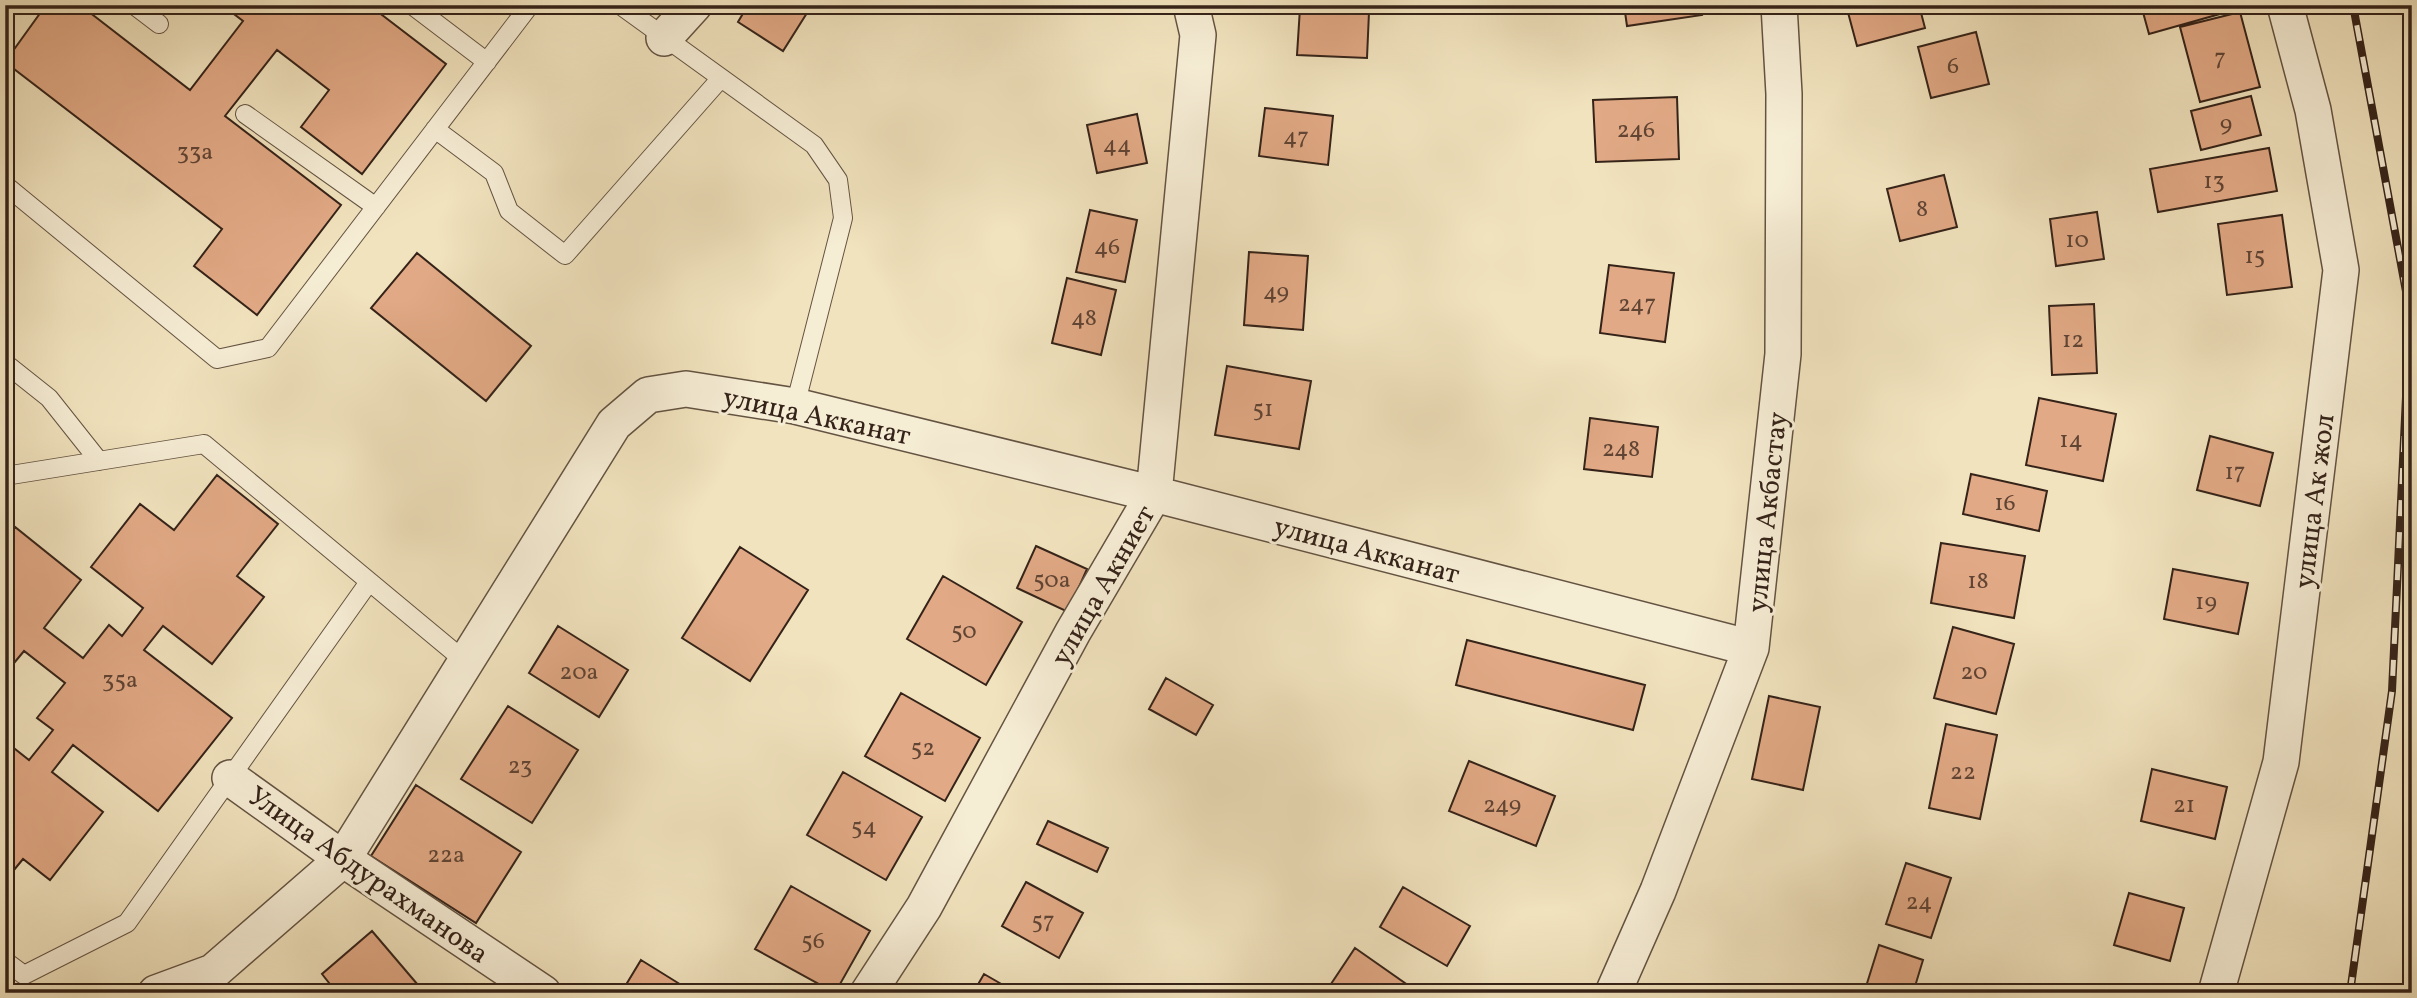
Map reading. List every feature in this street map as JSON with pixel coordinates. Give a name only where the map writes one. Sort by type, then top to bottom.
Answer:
[{"type":"street","points":[[664,38],[694,5]]},
{"type":"street","name":"улица Акниет","points":[[868,993],[924,907],[1073,632],[1154,494],[1198,35],[1191,5]]},
{"type":"street","name":"улица Акбастау","points":[[1613,993],[1658,891],[1751,649],[1783,354],[1784,94],[1779,5]]},
{"type":"street","name":"улица Ак жол","points":[[2216,993],[2281,762],[2341,270],[2313,110],[2284,5]]},
{"type":"street","name":"улица Акканат","points":[[156,993],[214,972],[343,859],[614,424],[648,395],[685,389],[795,406],[1154,494],[1751,649]]},
{"type":"street","name":"Улица Абдурахманова","points":[[230,778],[343,859],[543,993]]},
{"type":"lane","points":[[134,5],[159,24]]},
{"type":"lane","points":[[412,5],[486,62]]},
{"type":"lane","points":[[5,185],[217,359],[268,348],[530,5]]},
{"type":"lane","points":[[620,5],[814,145],[838,180],[844,218],[795,406]]},
{"type":"lane","points":[[435,129],[494,173],[509,211],[565,255],[721,78]]},
{"type":"lane","points":[[245,114],[376,207]]},
{"type":"lane","points":[[5,363],[49,398],[99,461]]},
{"type":"lane","points":[[5,476],[204,444],[466,662]]},
{"type":"lane","points":[[5,961],[24,975],[127,923],[369,582]]},
{"type":"building","points":[[46,5],[80,5],[190,90],[243,21],[222,5],[369,5],[446,64],[362,174],[301,127],[329,90],[277,50],[225,116],[341,205],[257,315],[194,266],[222,229],[5,62]]},
{"type":"building","points":[[748,5],[812,5],[783,51],[738,22]]},
{"type":"building","points":[[1624,5],[1700,5],[1702,15],[1627,26]]},
{"type":"building","points":[[1846,5],[1919,5],[1925,28],[1857,46]]},
{"type":"building","points":[[2141,5],[2225,5],[2227,12],[2149,34]]},
{"type":"building","points":[[1300,8],[1369,12],[1367,58],[1297,55]]},
{"type":"building","points":[[2240,12],[2260,87],[2200,102],[2180,27]]},
{"type":"building","points":[[1976,32],[1989,84],[1931,98],[1918,47]]},
{"type":"building","points":[[2251,96],[2261,135],[2201,150],[2191,111]]},
{"type":"building","points":[[1677,97],[1679,159],[1596,162],[1593,100]]},
{"type":"building","points":[[1265,108],[1333,116],[1328,165],[1259,156]]},
{"type":"building","points":[[1137,114],[1147,163],[1097,173],[1087,125]]},
{"type":"building","points":[[2269,148],[2277,191],[2158,212],[2150,169]]},
{"type":"building","points":[[1944,175],[1957,227],[1900,241],[1887,189]]},
{"type":"building","points":[[1090,210],[1137,220],[1125,282],[1076,272]]},
{"type":"building","points":[[2097,212],[2104,259],[2056,266],[2050,219]]},
{"type":"building","points":[[2282,215],[2292,287],[2227,295],[2218,224]]},
{"type":"building","points":[[1249,252],[1308,256],[1303,330],[1244,325]]},
{"type":"building","points":[[417,253],[531,346],[486,401],[371,308]]},
{"type":"building","points":[[1609,265],[1674,273],[1665,342],[1600,333]]},
{"type":"building","points":[[1067,278],[1116,290],[1101,355],[1052,343]]},
{"type":"building","points":[[2094,304],[2097,373],[2052,375],[2049,306]]},
{"type":"building","points":[[1227,366],[1311,381],[1299,449],[1215,435]]},
{"type":"building","points":[[2039,398],[2116,414],[2103,481],[2026,465]]},
{"type":"building","points":[[1590,418],[1658,427],[1652,477],[1584,469]]},
{"type":"building","points":[[2210,436],[2273,453],[2260,506],[2197,490]]},
{"type":"building","points":[[1971,474],[2047,491],[2039,531],[1963,514]]},
{"type":"building","points":[[217,475],[278,524],[237,576],[264,597],[212,664],[163,626],[144,650],[232,718],[158,811],[73,745],[52,772],[103,812],[50,880],[23,859],[5,881],[5,741],[29,760],[53,730],[37,718],[65,683],[24,651],[5,674],[5,539],[15,527],[81,580],[44,628],[83,658],[109,625],[122,636],[143,608],[91,567],[140,504],[174,530]]},
{"type":"building","points":[[1941,543],[2025,556],[2014,618],[1931,603]]},
{"type":"building","points":[[1036,546],[1087,569],[1068,612],[1017,588]]},
{"type":"building","points":[[740,547],[808,590],[750,681],[682,638]]},
{"type":"building","points":[[2173,569],[2248,583],[2238,634],[2164,619]]},
{"type":"building","points":[[943,576],[1022,622],[986,685],[907,639]]},
{"type":"building","points":[[558,626],[628,670],[599,717],[529,673]]},
{"type":"building","points":[[1953,627],[2014,644],[1996,714],[1934,698]]},
{"type":"building","points":[[1467,640],[1645,685],[1633,730],[1456,685]]},
{"type":"building","points":[[1166,678],[1213,705],[1196,735],[1149,709]]},
{"type":"building","points":[[901,693],[980,738],[945,801],[865,756]]},
{"type":"building","points":[[1769,696],[1820,707],[1803,790],[1752,779]]},
{"type":"building","points":[[508,706],[578,750],[532,823],[461,779]]},
{"type":"building","points":[[1946,724],[1997,735],[1980,819],[1929,808]]},
{"type":"building","points":[[1469,761],[1555,796],[1536,846],[1449,811]]},
{"type":"building","points":[[2152,769],[2227,787],[2215,839],[2141,821]]},
{"type":"building","points":[[843,772],[922,817],[886,880],[807,835]]},
{"type":"building","points":[[416,785],[521,852],[476,923],[371,856]]},
{"type":"building","points":[[1048,821],[1108,848],[1097,872],[1037,844]]},
{"type":"building","points":[[1906,863],[1951,878],[1931,938],[1886,924]]},
{"type":"building","points":[[1026,882],[1083,913],[1059,958],[1002,926]]},
{"type":"building","points":[[791,886],[870,931],[835,993],[755,949]]},
{"type":"building","points":[[1403,887],[1470,926],[1447,966],[1380,927]]},
{"type":"building","points":[[2129,893],[2184,908],[2170,961],[2114,945]]},
{"type":"building","points":[[372,931],[418,985],[409,993],[337,993],[322,974]]},
{"type":"building","points":[[1879,945],[1923,960],[1913,993],[1864,993]]},
{"type":"building","points":[[1355,948],[1412,988],[1408,993],[1325,993]]},
{"type":"building","points":[[641,960],[691,991],[690,993],[621,993]]},
{"type":"building","points":[[984,974],[1017,993],[973,993]]},
{"type":"railway","points":[[2350,993],[2392,691],[2410,313],[2353,5]]}]
